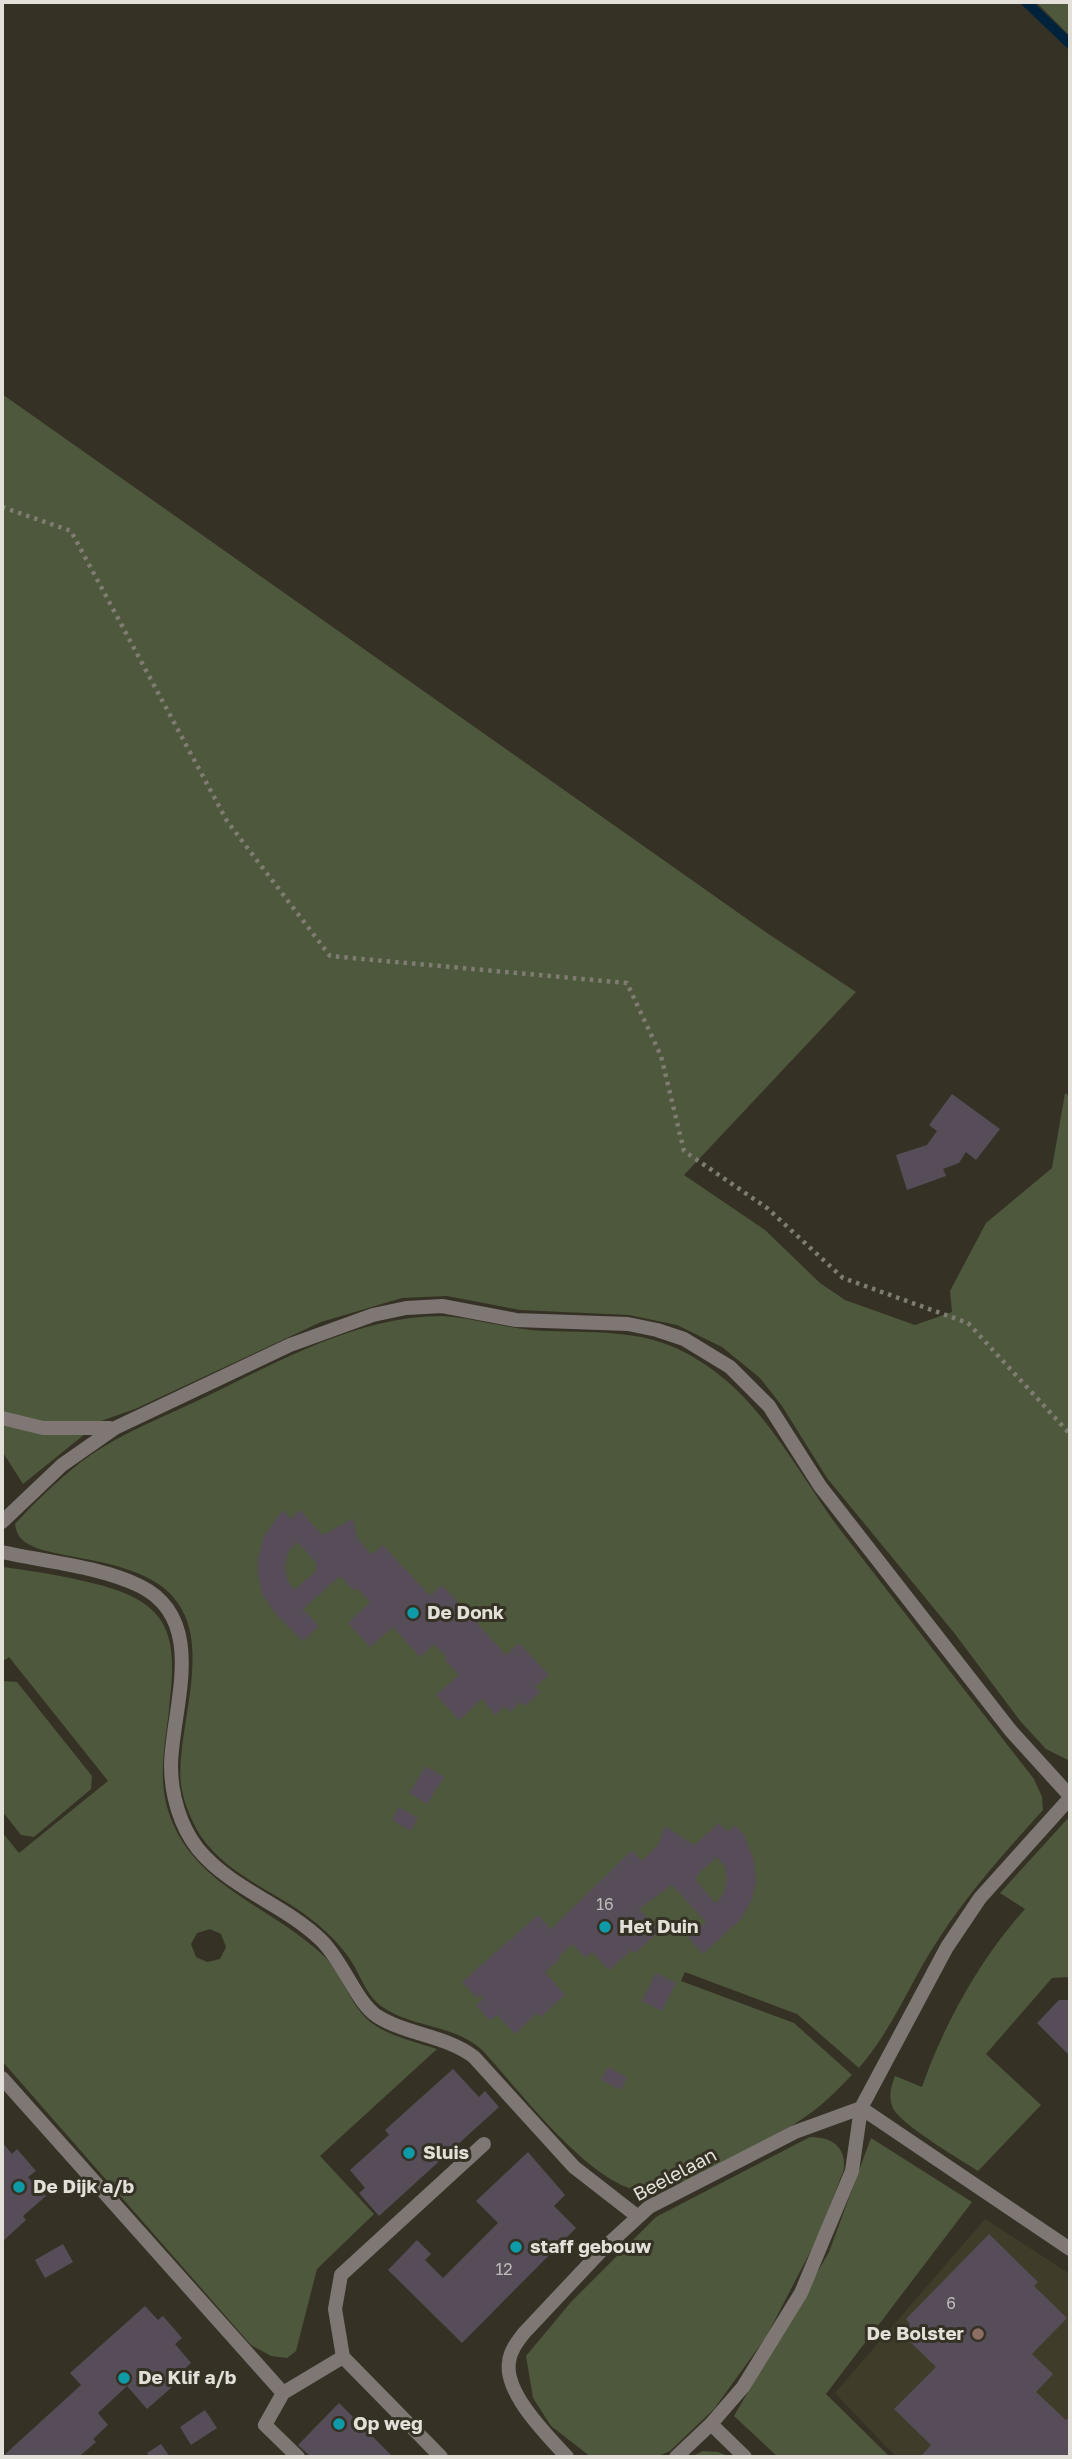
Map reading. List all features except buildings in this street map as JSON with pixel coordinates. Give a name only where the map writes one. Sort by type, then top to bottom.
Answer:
[{"type":"lane","points":[[2,1522],[62,1465],[115,1428],[299,1341],[373,1315],[406,1308],[442,1306],[528,1321],[628,1324],[684,1339],[730,1367],[769,1406],[820,1486],[1011,1731],[1070,1797],[980,1898],[918,1997],[861,2108],[852,2171],[806,2283],[773,2342],[711,2424],[676,2457]]},
{"type":"lane","points":[[2,1418],[43,1428],[115,1428]]},
{"type":"lane","points":[[2,1552],[131,1582],[157,1597],[169,1612],[180,1645],[183,1669],[172,1755],[172,1785],[179,1814],[197,1848],[223,1874],[318,1938],[337,1957],[374,2013],[398,2025],[453,2043],[474,2057],[574,2167],[637,2216]]},
{"type":"lane","points":[[2,2078],[283,2392]]},
{"type":"lane","points":[[861,2108],[1070,2249]]},
{"type":"lane","name":"Beelelaan","points":[[567,2457],[519,2398],[509,2379],[508,2362],[513,2348],[524,2333],[637,2216],[649,2207],[795,2132],[861,2108]]},
{"type":"lane","points":[[441,2457],[343,2357],[335,2309],[341,2275],[484,2144]]},
{"type":"lane","points":[[298,2457],[265,2425],[283,2392],[343,2357]]},
{"type":"lane","points":[[711,2424],[745,2457]]},
{"type":"path","points":[[2,506],[71,530],[226,821],[330,956],[626,983],[661,1056],[684,1151],[767,1208],[843,1278],[968,1322],[1070,1434]]},
{"type":"shaded area","name":"De Bolster","points":[[985,2219],[1070,2274],[1070,2457],[896,2457],[835,2393]]},
{"type":"green space","points":[[1036,2],[1070,2],[1070,36]]},
{"type":"green space","points":[[2,394],[767,933],[856,992],[684,1175],[765,1230],[820,1283],[845,1300],[915,1325],[952,1312],[950,1291],[986,1223],[1052,1168],[1065,1093],[1070,1097],[1070,1761],[1046,1749],[1021,1722],[955,1634],[827,1478],[782,1406],[760,1378],[722,1347],[677,1325],[629,1315],[520,1310],[447,1296],[402,1298],[321,1322],[135,1409],[101,1421],[23,1484],[2,1451]]},
{"type":"green space","points":[[442,1316],[531,1330],[642,1337],[678,1349],[706,1365],[730,1384],[771,1429],[842,1532],[1034,1779],[1042,1797],[1043,1810],[962,1906],[928,1956],[882,2037],[859,2068],[797,2014],[685,1972],[681,1981],[794,2023],[852,2075],[817,2108],[778,2134],[703,2174],[658,2190],[642,2191],[622,2185],[601,2173],[557,2134],[473,2043],[449,2031],[396,2015],[378,2004],[347,1955],[325,1931],[294,1907],[243,1876],[213,1851],[194,1823],[181,1784],[181,1758],[192,1673],[192,1645],[186,1619],[173,1597],[150,1579],[124,1568],[39,1549],[22,1540],[16,1529],[15,1524],[64,1476],[95,1452],[125,1435],[289,1356],[349,1332],[410,1318]]},
{"type":"green space","points":[[2,1567],[96,1584],[141,1601],[155,1613],[164,1626],[170,1643],[172,1684],[164,1748],[163,1785],[168,1810],[179,1836],[195,1858],[214,1876],[303,1938],[324,1956],[358,2009],[373,2024],[396,2036],[437,2049],[320,2156],[374,2214],[317,2269],[296,2351],[287,2358],[271,2356],[251,2345],[2,2061],[2,1832],[19,1853],[108,1781],[9,1657],[2,1662]],"holes":[[[210,1929],[221,1934],[226,1947],[220,1959],[207,1962],[196,1957],[191,1944],[197,1933]]]},
{"type":"green space","points":[[3,1681],[17,1682],[92,1776],[91,1789],[34,1837],[21,1835],[2,1811]]},
{"type":"green space","points":[[1070,1816],[1070,1977],[1052,1978],[986,2054],[1041,2105],[978,2171],[898,2115],[891,2100],[892,2084],[895,2076],[922,2087],[941,2040],[965,1993],[993,1949],[1025,1909],[1000,1893]]},
{"type":"green space","points":[[810,2137],[836,2144],[842,2154],[844,2169],[818,2237],[766,2337],[714,2409],[670,2451],[657,2457],[591,2457],[551,2426],[533,2398],[526,2356],[571,2302],[656,2217]]},
{"type":"green space","points":[[871,2138],[972,2202],[826,2394],[890,2457],[778,2457],[734,2416],[829,2252]]},
{"type":"green space","points":[[703,2451],[718,2452],[731,2457],[690,2457]]},
{"type":"waterway","points":[[1026,2],[1070,44]]},
{"type":"place","name":"De Donk","points":[[413,1613]]},
{"type":"place","name":"Het Duin","points":[[605,1927]]},
{"type":"place","name":"Sluis","points":[[409,2153]]},
{"type":"place","name":"De Dijk a/b","points":[[19,2187]]},
{"type":"place","name":"staff gebouw","points":[[516,2247]]},
{"type":"place","name":"De Bolster","points":[[978,2334]]},
{"type":"place","name":"De Klif a/b","points":[[124,2378]]},
{"type":"place","name":"Op weg","points":[[339,2424]]}]
